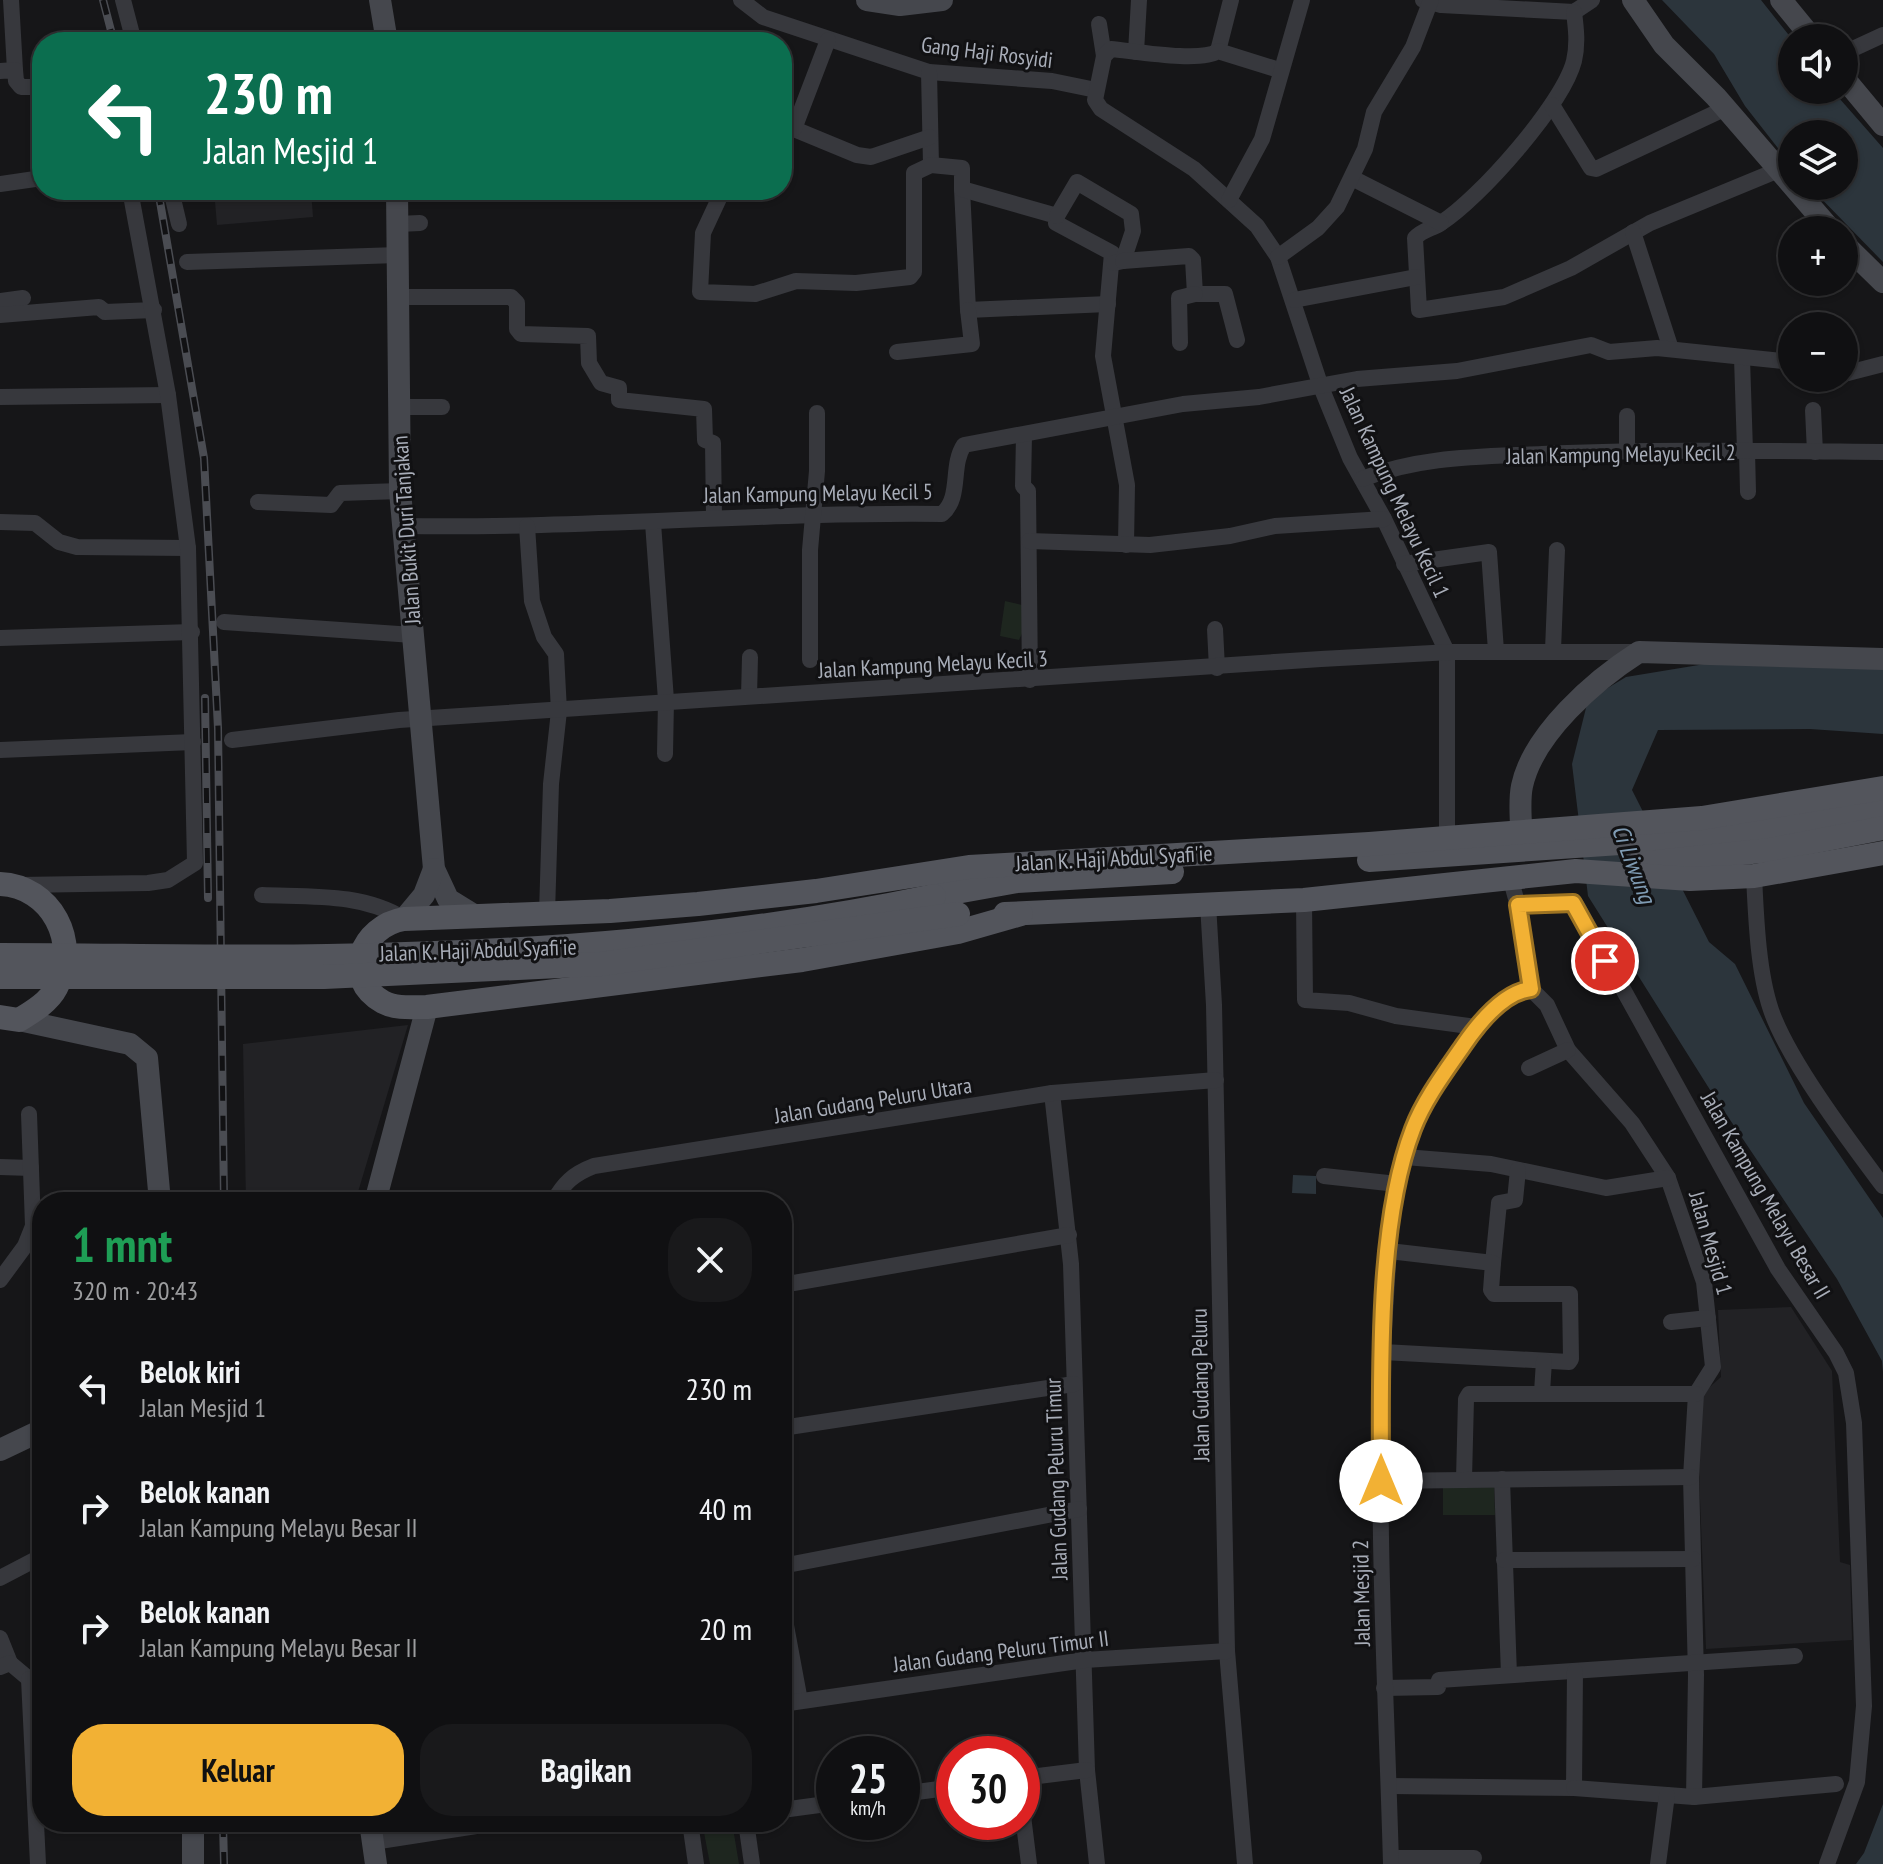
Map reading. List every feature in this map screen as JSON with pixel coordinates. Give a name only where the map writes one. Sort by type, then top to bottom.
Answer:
[{"type":"main road","name":"Jalan K. Haji Abdul Syafi'ie","points":[[0,955],[327,956],[548,948],[851,914],[1017,881],[1340,862],[1761,811],[1883,788]]},
{"type":"main road","points":[[1551,838],[1739,835],[1883,808]]},
{"type":"main road","points":[[1576,871],[1770,850],[1883,828]]},
{"type":"main road","name":"Jalan K. Haji Abdul Syafi'ie","points":[[1021,914],[958,932],[802,960],[427,1007],[395,1006],[384,1002],[374,995],[362,976],[362,953],[373,932],[383,925],[404,919],[698,904],[816,891],[969,867],[1369,844],[1521,830],[1551,838]]},
{"type":"main road","points":[[1340,862],[1369,844]]},
{"type":"main road","name":"Jalan K. Haji Abdul Syafi'ie","points":[[0,977],[324,977],[601,964],[958,914],[1021,914],[1304,900],[1576,871],[1690,879],[1754,876],[1883,853]]},
{"type":"main road","points":[[1053,862],[1083,877]]},
{"type":"main road","points":[[9,885],[40,896],[53,909],[65,964],[55,991],[10,1018]]},
{"type":"main road","points":[[499,916],[481,942],[479,958],[487,981],[504,999]]},
{"type":"street","points":[[11,0],[8,70],[21,87],[32,87]]},
{"type":"street","points":[[123,0],[131,32]]},
{"type":"street","points":[[380,0],[385,32]]},
{"type":"street","name":"Gang Haji Rosyidi","points":[[741,0],[763,17],[929,72],[1052,81],[1096,90]]},
{"type":"street","points":[[867,0],[900,5],[942,0]]},
{"type":"street","points":[[1136,52],[1139,0]]},
{"type":"street","points":[[1218,51],[1231,0]]},
{"type":"street","points":[[1229,200],[1262,139],[1279,70],[1302,0]]},
{"type":"street","points":[[1278,257],[1318,228],[1337,207],[1352,178],[1374,112],[1413,47],[1428,1],[1574,12],[1592,0]]},
{"type":"street","points":[[1633,0],[1664,45],[1726,108],[1776,171],[1818,216]]},
{"type":"street","points":[[1781,0],[1801,24]]},
{"type":"street","points":[[1574,12],[1577,35],[1574,61],[1552,105],[1532,133],[1441,223],[1415,238],[1420,310],[1504,297],[1571,268],[1633,232],[1776,171]]},
{"type":"street","points":[[1096,90],[1104,56],[1099,24]]},
{"type":"street","points":[[1858,47],[1883,35]]},
{"type":"street","points":[[792,118],[828,40]]},
{"type":"street","points":[[1104,56],[1111,49],[1205,56],[1218,51],[1279,70]]},
{"type":"street","points":[[718,200],[703,233],[700,292],[755,294],[796,281],[856,283],[913,275],[930,137],[929,72]]},
{"type":"street","name":"Jalan Kampung Melayu Kecil 1","points":[[1096,90],[1095,100],[1101,109],[1194,169],[1257,226],[1278,257],[1321,387],[1362,479],[1447,652],[1447,837]]},
{"type":"street","points":[[1858,95],[1883,125]]},
{"type":"street","points":[[1552,105],[1591,168],[1596,169],[1726,108]]},
{"type":"street","points":[[792,129],[857,155],[871,157],[930,137]]},
{"type":"street","points":[[897,352],[972,344],[962,168],[924,167]]},
{"type":"street","points":[[1352,178],[1441,223]]},
{"type":"street","points":[[0,184],[32,179]]},
{"type":"street","points":[[1118,262],[1112,253],[1056,223],[1077,182],[1131,214],[1129,224],[1133,231],[1118,262],[1108,304],[1103,356],[1127,485],[1126,545]]},
{"type":"street","points":[[962,189],[1057,216]]},
{"type":"street","points":[[9,885],[148,883],[168,880],[195,863],[188,548],[168,395],[132,200]]},
{"type":"street","points":[[173,200],[179,224]]},
{"type":"street","name":"Jalan Bukit Duri Tanjakan","points":[[401,200],[409,224],[398,255],[400,491],[434,869],[448,899],[474,915]]},
{"type":"street","points":[[1633,232],[1671,349]]},
{"type":"street","points":[[187,262],[398,255]]},
{"type":"street","points":[[1118,262],[1189,256],[1193,260],[1195,294]]},
{"type":"street","points":[[1858,258],[1883,282]]},
{"type":"street","points":[[1294,300],[1416,277]]},
{"type":"street","points":[[1180,343],[1179,298],[1195,294],[1225,294],[1237,340]]},
{"type":"street","points":[[400,297],[511,297],[517,303],[517,329],[521,334],[588,336],[589,363],[597,380],[619,388],[619,400],[704,409],[705,440],[713,443],[714,517]]},
{"type":"street","points":[[0,301],[23,298]]},
{"type":"street","points":[[968,310],[1108,304]]},
{"type":"street","points":[[0,315],[99,307],[105,312],[154,310]]},
{"type":"street","name":"Jalan Kampung Melayu Kecil 5","points":[[403,526],[653,523],[814,512],[942,514],[953,501],[957,456],[964,445],[1112,415],[1321,387],[1357,379],[1457,371],[1585,345],[1609,352],[1671,349],[1778,361]]},
{"type":"street","points":[[1742,358],[1748,492]]},
{"type":"street","points":[[1858,370],[1883,364]]},
{"type":"street","points":[[0,397],[168,395]]},
{"type":"street","points":[[400,407],[442,407]]},
{"type":"street","points":[[1813,410],[1815,452]]},
{"type":"street","points":[[810,660],[810,550],[817,413]]},
{"type":"street","points":[[1627,416],[1627,451]]},
{"type":"street","points":[[1024,435],[1023,486],[1028,491],[1030,680]]},
{"type":"street","name":"Jalan Kampung Melayu Kecil 2","points":[[1362,479],[1386,469],[1432,459],[1627,451],[1883,452]]},
{"type":"street","points":[[258,502],[331,505],[340,493],[400,491]]},
{"type":"street","points":[[1029,541],[1126,545],[1230,536],[1275,526],[1384,519]]},
{"type":"street","points":[[0,522],[35,523],[59,542],[77,547],[188,548]]},
{"type":"street","points":[[653,523],[666,700],[665,754]]},
{"type":"street","points":[[527,526],[532,601],[544,637],[556,654],[559,711],[551,784],[547,913]]},
{"type":"street","points":[[1553,650],[1557,550]]},
{"type":"street","points":[[1404,564],[1489,552],[1496,651]]},
{"type":"street","points":[[224,622],[413,635]]},
{"type":"street","points":[[1215,629],[1217,668]]},
{"type":"street","points":[[0,638],[192,632]]},
{"type":"street","points":[[1447,652],[1553,650],[1883,659]]},
{"type":"street","name":"Jalan Kampung Melayu Kecil 3","points":[[232,740],[421,718],[559,711],[666,700],[1030,680],[1144,666],[1217,668],[1447,652]]},
{"type":"street","points":[[1521,830],[1521,789],[1537,754],[1575,702],[1608,671],[1639,652]]},
{"type":"street","points":[[749,696],[750,657]]},
{"type":"street","points":[[0,750],[193,742]]},
{"type":"street","points":[[262,895],[348,899],[383,906],[404,919],[424,895],[434,869]]},
{"type":"street","points":[[1754,876],[1756,920],[1771,1010],[1799,1063],[1883,1186]]},
{"type":"street","name":"Jalan Mesjid 1","points":[[1510,877],[1518,905],[1531,989],[1547,1005],[1568,1050],[1632,1123],[1668,1178],[1704,1282],[1713,1367],[1696,1394],[1691,1477],[1694,1797]]},
{"type":"street","points":[[1304,900],[1305,1000],[1349,1003],[1396,1016],[1476,1027]]},
{"type":"street","name":"Jalan Kampung Melayu Besar II","points":[[1518,905],[1565,902],[1577,906],[1778,1269],[1836,1353],[1846,1373],[1854,1423],[1864,1706],[1857,1782],[1827,1864]]},
{"type":"street","name":"Jalan Gudang Peluru","points":[[1208,904],[1216,1080],[1227,1651],[1245,1864]]},
{"type":"street","name":"Jalan Mesjid 2","points":[[1391,1861],[1384,1688],[1381,1481],[1383,1352],[1389,1251],[1397,1184],[1419,1117],[1476,1027],[1521,990],[1531,989]]},
{"type":"street","points":[[378,1192],[427,1007]]},
{"type":"street","points":[[10,1018],[134,1045],[147,1058],[159,1192]]},
{"type":"street","points":[[1529,1068],[1568,1050]]},
{"type":"street","name":"Jalan Gudang Peluru Utara","points":[[559,1192],[576,1174],[594,1166],[1052,1093],[1216,1080]]},
{"type":"street","name":"Jalan Gudang Peluru Timur","points":[[1052,1093],[1069,1235],[1087,1770],[1097,1864]]},
{"type":"street","points":[[29,1114],[32,1192]]},
{"type":"street","points":[[1405,1157],[1518,1170],[1615,1189],[1668,1178]]},
{"type":"street","points":[[0,1167],[31,1168]]},
{"type":"street","points":[[1383,1352],[1571,1360],[1573,1298],[1568,1294],[1494,1294],[1491,1290],[1499,1203],[1515,1200],[1518,1170]]},
{"type":"street","points":[[1324,1176],[1397,1184]]},
{"type":"street","points":[[0,1280],[30,1236],[32,1223]]},
{"type":"street","points":[[792,1283],[1069,1235]]},
{"type":"street","points":[[1389,1251],[1493,1263]]},
{"type":"street","points":[[1671,1322],[1708,1318]]},
{"type":"street","points":[[1542,1392],[1544,1361]]},
{"type":"street","points":[[792,1426],[1074,1384]]},
{"type":"street","points":[[1464,1479],[1468,1395],[1542,1392],[1696,1394]]},
{"type":"street","points":[[0,1450],[32,1435]]},
{"type":"street","points":[[1381,1481],[1691,1477]]},
{"type":"street","points":[[1502,1479],[1509,1675]]},
{"type":"street","points":[[792,1564],[1079,1509]]},
{"type":"street","points":[[1504,1560],[1693,1559]]},
{"type":"street","points":[[0,1578],[32,1561]]},
{"type":"street","points":[[0,1638],[5,1665],[32,1675]]},
{"type":"street","name":"Jalan Gudang Peluru Timur II","points":[[792,1702],[1085,1660],[1227,1651]]},
{"type":"street","points":[[1384,1688],[1438,1687],[1439,1680],[1795,1656]]},
{"type":"street","points":[[792,1658],[800,1701]]},
{"type":"street","points":[[1574,1788],[1575,1671]]},
{"type":"street","points":[[1040,1776],[1087,1770]]},
{"type":"street","points":[[1390,1786],[1574,1788],[1694,1797],[1836,1784]]},
{"type":"street","points":[[1658,1864],[1667,1795]]},
{"type":"street","points":[[792,1809],[816,1805]]},
{"type":"street","points":[[38,1832],[38,1864]]},
{"type":"street","points":[[193,1832],[193,1864]]},
{"type":"street","points":[[373,1843],[441,1832]]},
{"type":"street","points":[[691,1832],[696,1864]]},
{"type":"street","points":[[747,1832],[752,1864]]},
{"type":"street","points":[[1026,1840],[1029,1864]]},
{"type":"street","points":[[1391,1861],[1474,1858]]},
{"type":"shaded area","points":[[215,200],[312,200],[313,217],[217,225]]},
{"type":"shaded area","points":[[1005,601],[1022,605],[1026,625],[1019,640],[1000,636]]},
{"type":"shaded area","points":[[408,1025],[358,1192],[246,1192],[243,1044]]},
{"type":"shaded area","points":[[1791,1307],[1832,1371],[1840,1562],[1850,1565],[1852,1640],[1706,1649],[1696,1399],[1721,1377],[1718,1310]]},
{"type":"shaded area","points":[[1494,1487],[1495,1515],[1443,1515],[1443,1488]]},
{"type":"shaded area","points":[[704,1832],[734,1832],[739,1864],[710,1864]]},
{"type":"water","points":[[1662,0],[1761,0],[1780,24],[1778,104],[1844,104],[1883,148],[1883,262],[1858,236],[1858,216],[1838,216],[1823,200],[1858,200],[1858,120],[1778,120],[1778,148],[1745,106],[1714,54]]},
{"type":"water","name":"Ci Liwung","points":[[1717,662],[1883,667],[1883,734],[1810,729],[1658,730],[1632,790],[1709,942],[1735,964],[1804,1103],[1883,1218],[1883,1372],[1882,1361],[1837,1279],[1712,1093],[1588,896],[1572,764],[1588,700],[1626,677]]},
{"type":"water","points":[[1293,1175],[1316,1176],[1316,1194],[1292,1193]]},
{"type":"water","points":[[1883,1804],[1883,1864],[1856,1864],[1864,1853]]},
{"type":"railway","points":[[103,0],[111,32]]},
{"type":"railway","points":[[160,200],[204,458],[218,728],[224,1192]]},
{"type":"railway","points":[[205,698],[208,898]]},
{"type":"railway","points":[[223,1832],[224,1864]]},
{"type":"route","points":[[1381,1481],[1382,1361],[1389,1251],[1397,1184],[1412,1130],[1444,1073],[1476,1027],[1521,990],[1531,989],[1518,905],[1573,903],[1605,961]]}]
